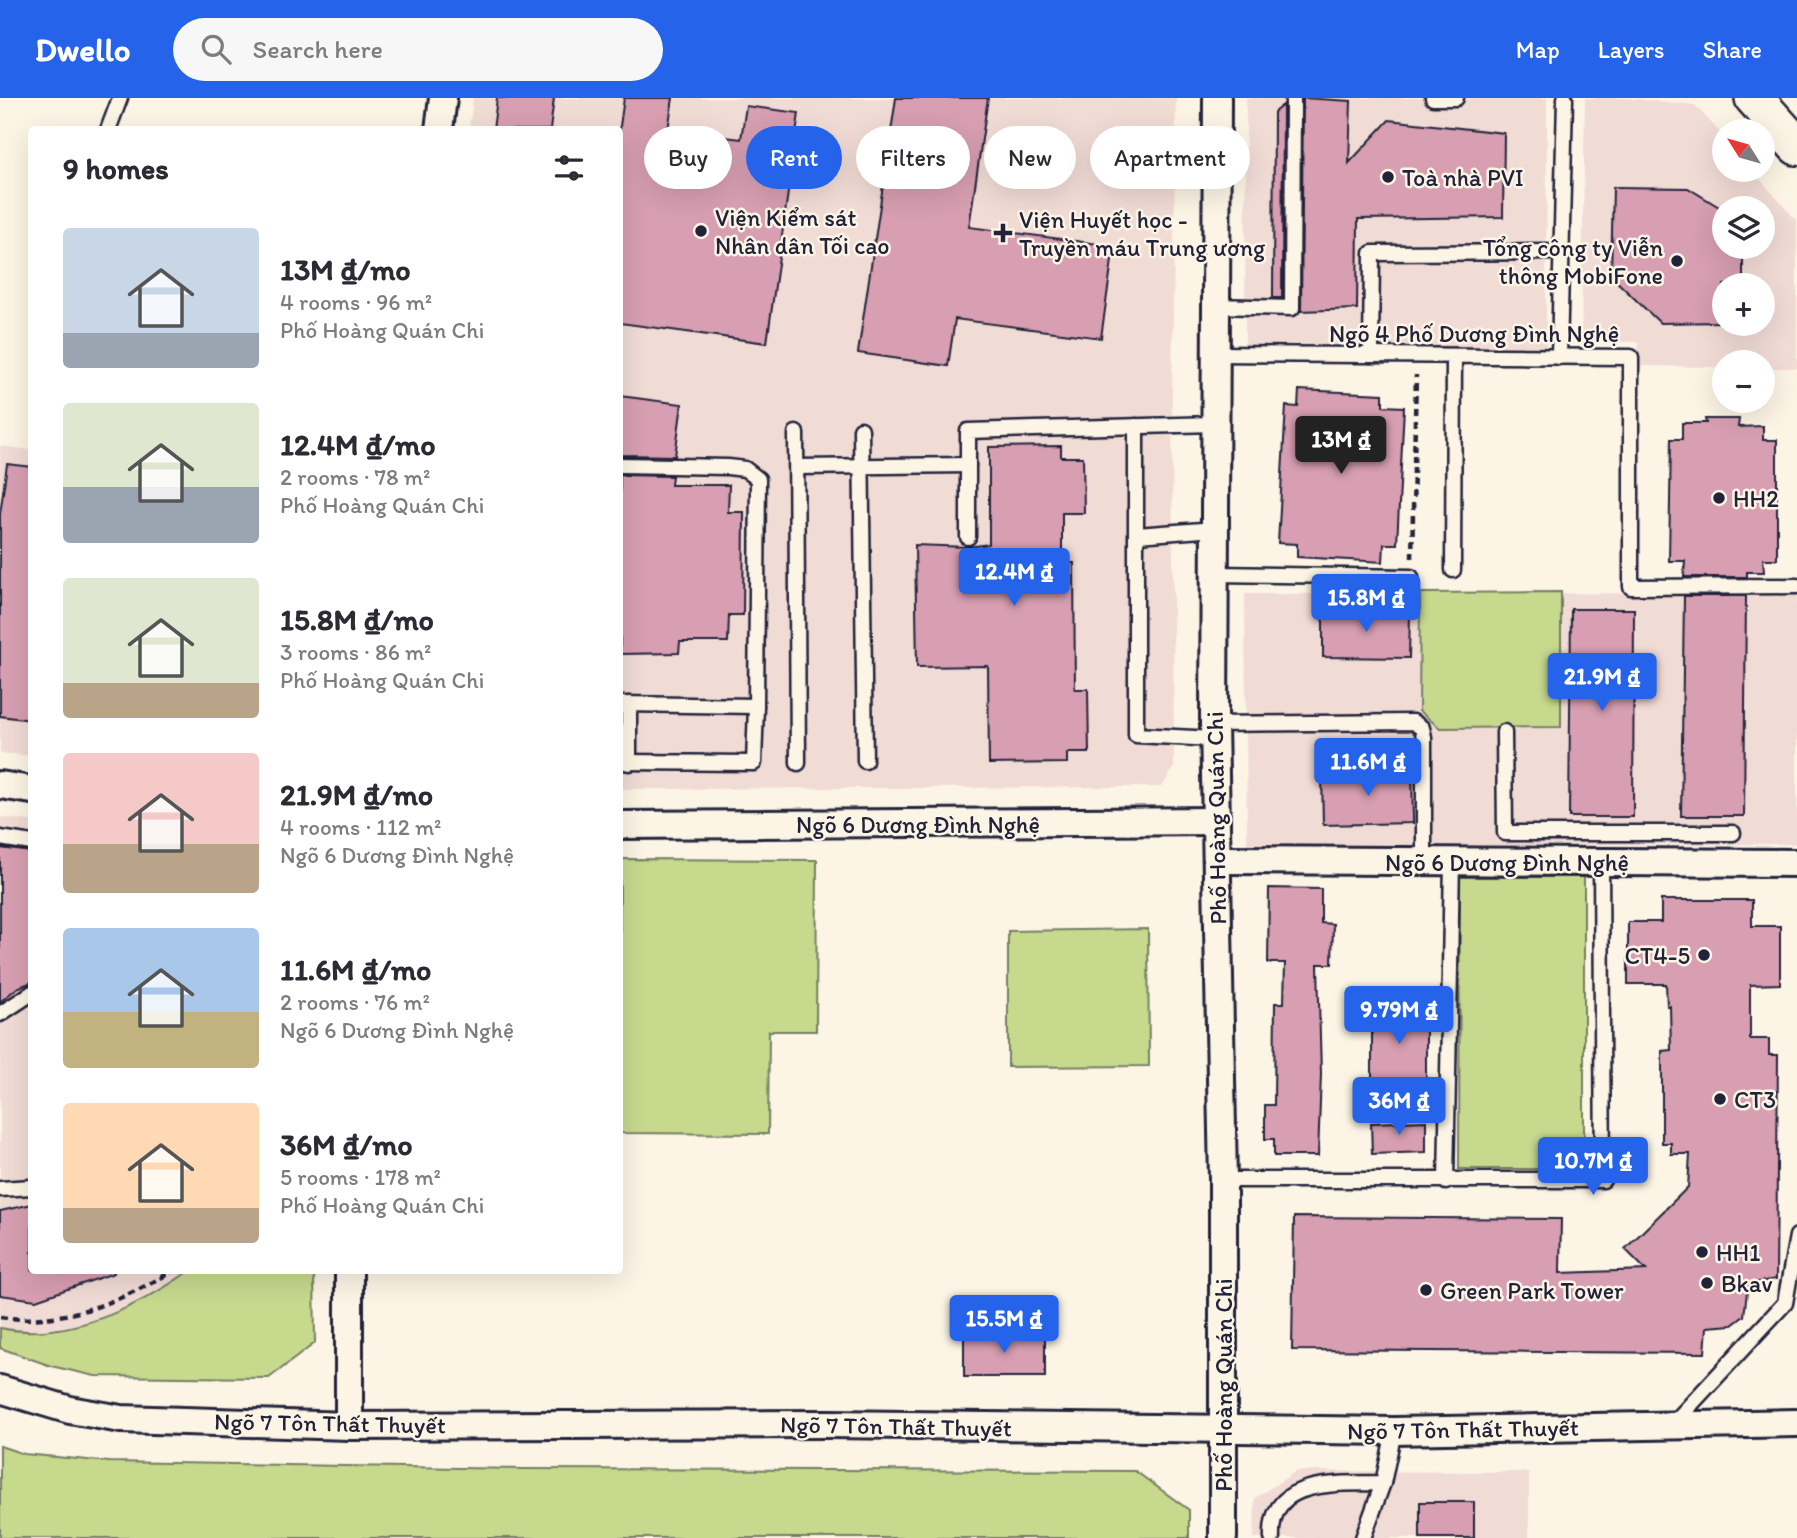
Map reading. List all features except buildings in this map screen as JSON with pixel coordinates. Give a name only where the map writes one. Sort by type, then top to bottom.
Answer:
[{"type":"main road","points":[[1754,98],[1797,146]]},
{"type":"street","points":[[440,126],[443,98]]},
{"type":"street","name":"Phố Hoàng Quán Chi","points":[[1217,98],[1214,731],[1223,1180],[1223,1538]]},
{"type":"street","points":[[0,785],[28,789]]},
{"type":"street","name":"Ngõ 6 Dương Đình Nghệ","points":[[623,825],[1216,821]]},
{"type":"street","name":"Ngõ 6 Dương Đình Nghệ","points":[[1217,860],[1797,863]]},
{"type":"street","points":[[349,1274],[349,1426]]},
{"type":"street","name":"Ngõ 7 Tôn Thất Thuyết","points":[[0,1388],[71,1410],[121,1419],[349,1426],[828,1424],[1394,1432],[1797,1423]]},
{"type":"lane","points":[[110,126],[120,98]]},
{"type":"lane","points":[[1215,306],[1292,309],[1293,98]]},
{"type":"lane","points":[[1433,98],[1457,98]]},
{"type":"lane","points":[[1559,357],[1564,98]]},
{"type":"lane","points":[[1371,355],[1372,253],[1561,252]]},
{"type":"lane","name":"Ngõ 4 Phố Dương Đình Nghệ","points":[[1214,354],[1631,357],[1630,587],[1797,586]]},
{"type":"lane","points":[[1453,570],[1454,356]]},
{"type":"lane","points":[[968,537],[968,431],[1214,424]]},
{"type":"lane","points":[[1136,426],[1136,736],[1413,722],[1422,728],[1424,737],[1424,861]]},
{"type":"lane","points":[[861,429],[866,761]]},
{"type":"lane","points":[[796,433],[798,763]]},
{"type":"lane","points":[[623,465],[728,467],[745,470],[758,479],[756,706],[754,764],[624,762],[624,704],[756,706]]},
{"type":"lane","points":[[797,467],[968,465]]},
{"type":"lane","points":[[1137,534],[1215,530]]},
{"type":"lane","points":[[1216,575],[1411,577]]},
{"type":"lane","points":[[1504,732],[1505,833],[1733,833]]},
{"type":"lane","points":[[0,838],[28,842]]},
{"type":"lane","points":[[1446,1182],[1452,861]]},
{"type":"lane","points":[[1223,1180],[1603,1180],[1601,862]]},
{"type":"lane","points":[[0,1014],[28,996]]},
{"type":"lane","points":[[0,1189],[28,1187]]},
{"type":"lane","points":[[1671,1426],[1785,1303],[1797,1236]]},
{"type":"lane","points":[[1363,1538],[1383,1483],[1394,1432]]},
{"type":"lane","points":[[1272,1538],[1271,1528],[1281,1502],[1304,1487],[1383,1483]]},
{"type":"path","points":[[1411,577],[1416,355]]},
{"type":"path","points":[[0,1317],[39,1318],[80,1312],[114,1302],[166,1274]]},
{"type":"shaded area","points":[[473,98],[1176,98],[1176,126],[1090,126],[1090,189],[1175,189],[1172,399],[1174,767],[1162,787],[623,789],[623,126],[470,126]]},
{"type":"shaded area","points":[[1246,98],[1547,98],[1546,348],[1245,345],[1246,189],[1250,189],[1250,126],[1246,126]]},
{"type":"shaded area","points":[[1585,98],[1626,98],[1695,105],[1712,124],[1712,182],[1763,182],[1775,196],[1712,196],[1712,259],[1775,259],[1775,196],[1797,221],[1797,368],[1775,368],[1775,350],[1712,350],[1712,367],[1639,366],[1638,342],[1581,341]]},
{"type":"shaded area","points":[[0,446],[28,450],[28,756],[0,753]]},
{"type":"shaded area","points":[[1797,593],[1797,844],[1247,846],[1245,594]]},
{"type":"shaded area","points":[[0,817],[28,821],[28,1274],[314,1274],[315,1343],[269,1378],[95,1376],[51,1366],[0,1348]]},
{"type":"shaded area","points":[[1296,1471],[1529,1472],[1529,1538],[1254,1538],[1255,1498]]},
{"type":"green space","points":[[1561,592],[1561,727],[1440,728],[1419,711],[1420,593]]},
{"type":"green space","points":[[623,859],[817,860],[816,1031],[769,1031],[768,1134],[623,1133]]},
{"type":"green space","points":[[1460,877],[1584,877],[1584,1169],[1459,1169]]},
{"type":"green space","points":[[1148,929],[1149,1066],[1008,1067],[1008,931]]},
{"type":"green space","points":[[185,1274],[314,1274],[315,1343],[269,1378],[95,1376],[51,1366],[0,1348],[0,1328],[25,1331],[75,1326],[124,1309]]},
{"type":"green space","points":[[0,1446],[24,1454],[109,1462],[523,1469],[1135,1471],[1189,1510],[1189,1538],[0,1538]]},
{"type":"place","name":"Toà nhà PVI","points":[[1388,177]]},
{"type":"place","name":"Viện Kiểm sát Nhân dân Tối cao","points":[[701,231]]},
{"type":"place","name":"Viện Huyết học - Truyền máu Trung ương","points":[[1003,233]]},
{"type":"place","name":"Tổng công ty Viễn thông MobiFone","points":[[1677,261]]},
{"type":"place","name":"HH2","points":[[1719,498]]},
{"type":"place","name":"CT4-5","points":[[1704,955]]},
{"type":"place","name":"CT3","points":[[1720,1099]]},
{"type":"place","name":"HH1","points":[[1702,1252]]},
{"type":"place","name":"Bkav","points":[[1707,1283]]},
{"type":"place","name":"Green Park Tower","points":[[1426,1290]]}]
